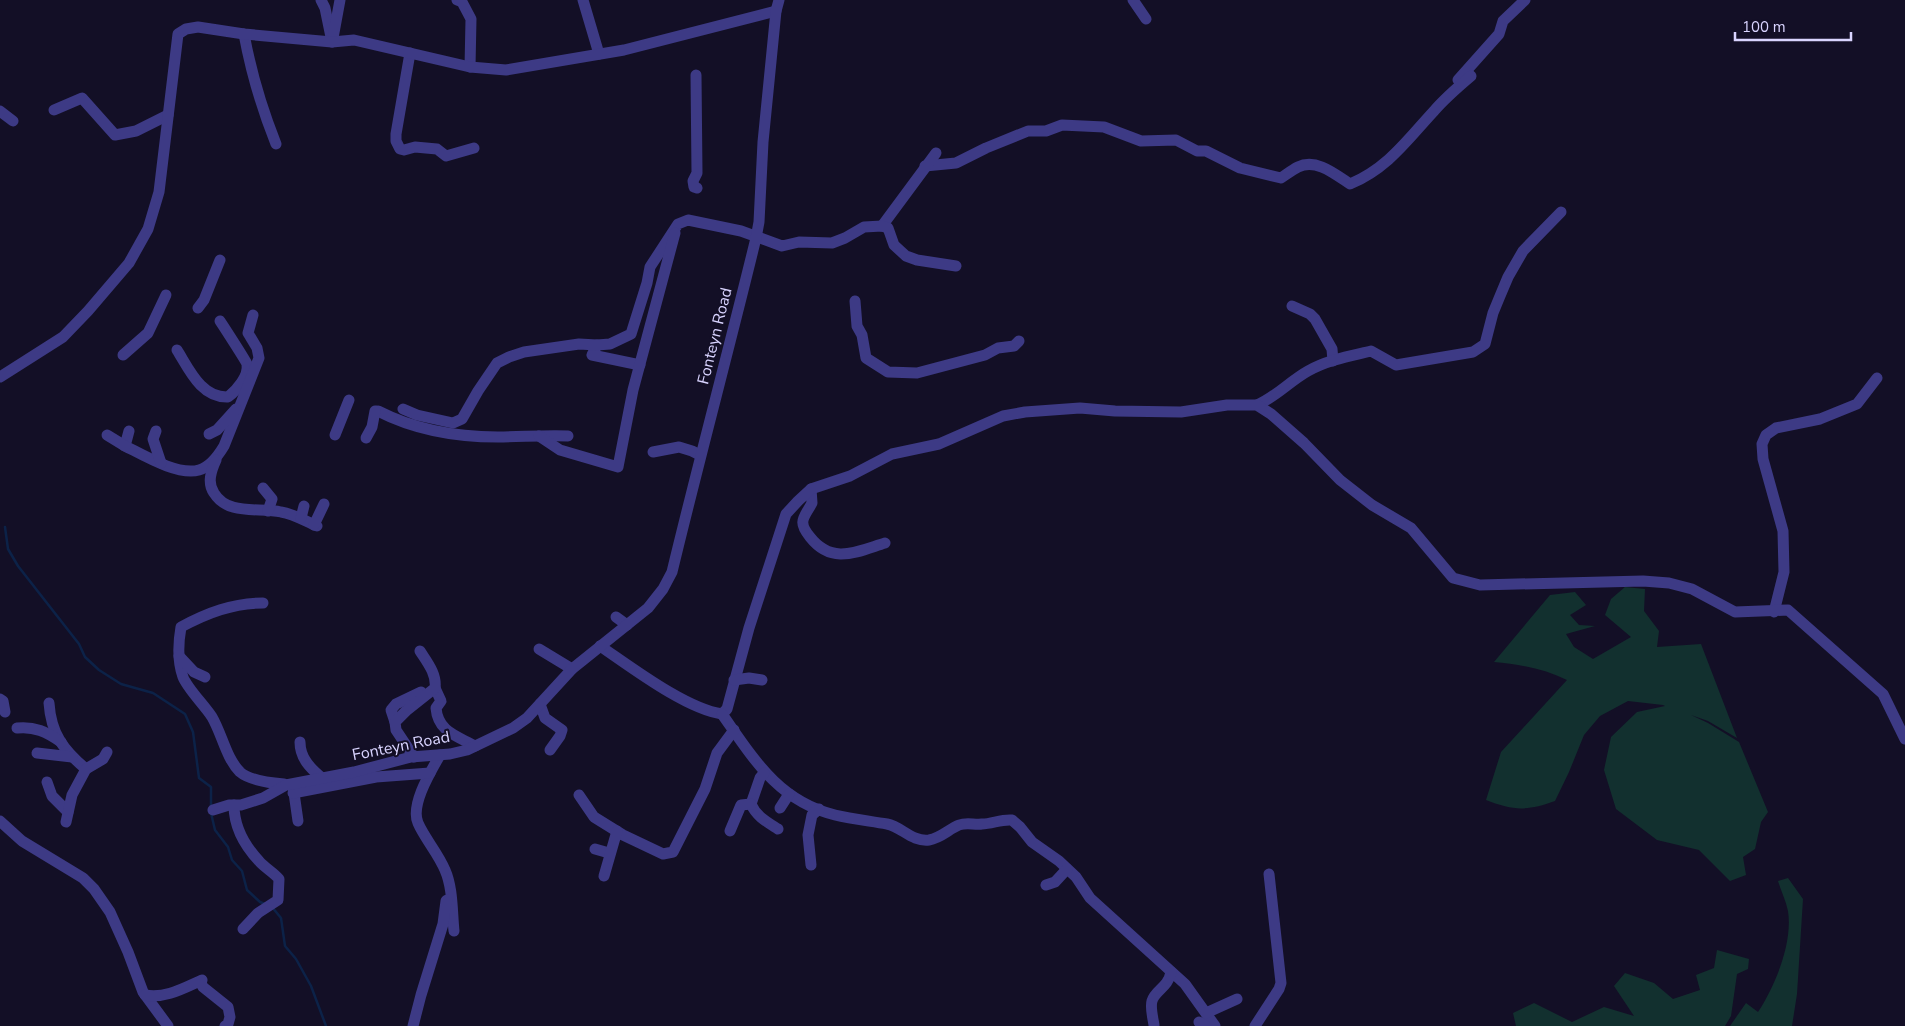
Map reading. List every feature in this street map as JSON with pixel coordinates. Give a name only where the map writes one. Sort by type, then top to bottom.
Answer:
[{"type":"street","points":[[321,0],[325,8],[332,42]]},
{"type":"street","points":[[332,42],[340,0]]},
{"type":"street","points":[[457,0],[462,2],[471,19],[470,67]]},
{"type":"street","points":[[583,0],[600,54]]},
{"type":"street","points":[[1133,0],[1146,19]]},
{"type":"street","points":[[1434,110],[1440,100],[1499,34],[1503,21],[1525,0]]},
{"type":"street","points":[[0,377],[63,337],[93,307],[129,263],[148,229],[158,192],[178,34],[186,29],[198,27],[244,34],[332,42],[354,40],[470,67],[506,70],[624,50],[777,6]]},
{"type":"street","name":"Fonteyn Road","points":[[214,810],[264,798],[286,786],[290,787],[414,757],[450,754],[475,746],[513,728],[527,718],[572,669],[648,608],[663,588],[672,572],[756,238],[763,142],[777,6]]},
{"type":"street","points":[[244,34],[253,77],[276,144]]},
{"type":"street","points":[[410,53],[396,134],[396,141],[400,149],[410,149],[415,146],[437,149],[446,156],[474,148]]},
{"type":"street","points":[[696,75],[697,172],[694,187],[697,188]]},
{"type":"street","points":[[925,166],[956,163],[986,148],[1028,131],[1046,131],[1066,125],[1104,127],[1141,141],[1176,140],[1196,151],[1206,152],[1240,168],[1281,178],[1299,166],[1312,164],[1331,171],[1350,184],[1364,178],[1402,148],[1434,110],[1471,76]]},
{"type":"street","points":[[54,110],[82,98],[115,135],[136,131],[168,115]]},
{"type":"street","points":[[0,111],[13,121]]},
{"type":"street","points":[[882,226],[936,153]]},
{"type":"street","points":[[722,714],[727,709],[749,628],[786,514],[811,489],[850,476],[892,454],[939,444],[1003,416],[1025,412],[1080,408],[1115,411],[1181,412],[1226,405],[1257,405],[1282,391],[1306,372],[1322,364],[1371,351],[1396,364],[1473,352],[1485,344],[1493,313],[1523,251],[1561,212]]},
{"type":"street","points":[[403,409],[417,415],[454,424],[462,419],[478,390],[497,363],[508,356],[579,344],[610,344],[631,334],[650,267],[678,224],[688,220],[741,232],[782,246],[798,242],[832,243],[864,227],[882,226],[888,228],[894,245],[906,256],[917,260],[956,266]]},
{"type":"street","points":[[538,436],[560,450],[618,467],[640,365],[678,224]]},
{"type":"street","points":[[198,308],[204,300],[220,260]]},
{"type":"street","points":[[123,355],[148,333],[166,295]]},
{"type":"street","points":[[854,301],[857,326],[862,335],[866,358],[888,372],[917,373],[985,355],[998,348],[1014,346],[1019,342]]},
{"type":"street","points":[[1292,306],[1310,314],[1316,320],[1332,349],[1333,361]]},
{"type":"street","points":[[252,314],[248,333],[257,348],[259,358],[212,471],[210,485],[218,499],[232,508],[281,512],[316,525],[324,504]]},
{"type":"street","points":[[177,350],[192,377],[201,386],[222,397],[228,397],[246,374],[247,363],[220,320]]},
{"type":"street","points":[[597,345],[592,355],[640,365]]},
{"type":"street","points":[[1774,612],[1784,572],[1783,531],[1763,459],[1762,444],[1766,435],[1776,428],[1820,419],[1857,404],[1877,378]]},
{"type":"street","points":[[335,435],[350,400]]},
{"type":"street","points":[[209,434],[217,430],[241,404]]},
{"type":"street","points":[[1257,405],[1271,414],[1304,443],[1340,480],[1372,506],[1412,528],[1453,578],[1480,585],[1643,581],[1669,583],[1692,589],[1735,612],[1788,610],[1883,694],[1905,739]]},
{"type":"street","points":[[366,438],[377,411],[409,425],[444,432],[498,437],[568,436]]},
{"type":"street","points":[[125,446],[129,431]]},
{"type":"street","points":[[156,431],[153,439],[161,463]]},
{"type":"street","points":[[107,435],[161,463],[187,471],[198,470],[207,466],[218,456]]},
{"type":"street","points":[[653,452],[679,447],[692,450],[700,455]]},
{"type":"street","points":[[263,488],[272,499],[268,511]]},
{"type":"street","points":[[811,489],[812,503],[803,516],[802,521],[804,530],[818,547],[828,553],[847,554],[885,543]]},
{"type":"street","points":[[301,518],[304,506]]},
{"type":"street","points":[[263,603],[230,606],[198,618],[181,627],[179,656],[184,680],[213,719],[232,759],[241,773],[263,781],[290,787],[376,776],[430,773]]},
{"type":"street","points":[[616,617],[627,625]]},
{"type":"street","points":[[600,646],[679,697],[709,712],[722,714],[764,773],[789,794],[833,815],[890,825],[914,838],[927,840],[967,823],[982,824],[997,820],[1012,820],[1032,842],[1059,861],[1076,877],[1090,898],[1185,984],[1209,1023],[1237,999]]},
{"type":"street","points":[[539,649],[572,669]]},
{"type":"street","points":[[420,651],[432,670],[436,682],[435,688],[441,702],[436,708],[439,722],[449,733],[459,736],[475,746]]},
{"type":"street","points":[[179,656],[194,672],[205,677]]},
{"type":"street","points":[[734,680],[749,678],[762,680]]},
{"type":"street","points":[[395,722],[435,688]]},
{"type":"street","points":[[414,757],[396,730],[391,710],[396,704],[421,692]]},
{"type":"street","points":[[0,699],[3,701],[5,712]]},
{"type":"street","points":[[49,703],[50,716],[66,751],[86,769]]},
{"type":"street","points":[[540,704],[545,718],[562,730],[550,750]]},
{"type":"street","points":[[17,728],[40,729],[61,742]]},
{"type":"street","points":[[579,795],[594,817],[663,854],[672,852],[705,789],[717,753],[734,730]]},
{"type":"street","points":[[300,742],[300,750],[305,760],[322,778]]},
{"type":"street","points":[[47,782],[52,796],[67,817],[72,795],[86,769],[103,760],[107,752]]},
{"type":"street","points":[[37,754],[72,757]]},
{"type":"street","points":[[440,755],[422,789],[416,811],[417,822],[446,871],[454,931]]},
{"type":"street","points":[[764,773],[760,778],[751,804],[753,810],[778,829]]},
{"type":"street","points":[[290,787],[298,821]]},
{"type":"street","points":[[780,808],[789,794]]},
{"type":"street","points":[[730,831],[742,805],[751,804]]},
{"type":"street","points":[[234,805],[236,827],[246,845],[259,861],[279,879],[278,900],[258,913],[243,928]]},
{"type":"street","points":[[811,865],[808,835],[812,815],[820,809]]},
{"type":"street","points":[[0,821],[22,841],[83,878],[94,889],[110,912],[145,995],[168,1026]]},
{"type":"street","points":[[604,876],[609,852],[617,831]]},
{"type":"street","points":[[595,849],[609,852]]},
{"type":"street","points":[[1046,885],[1055,882],[1067,869]]},
{"type":"street","points":[[1255,1026],[1281,983],[1269,874]]},
{"type":"street","points":[[413,1026],[420,995],[443,924],[446,901],[451,898]]},
{"type":"street","points":[[1154,1025],[1151,1005],[1152,998],[1169,981],[1171,972]]},
{"type":"street","points":[[145,995],[156,997],[185,988],[202,980],[203,988],[228,1007],[230,1017],[228,1024],[225,1026]]},
{"type":"green space","points":[[1625,587],[1645,589],[1644,611],[1659,631],[1657,647],[1701,644],[1737,738],[1708,721],[1691,715],[1739,742],[1768,812],[1761,822],[1755,849],[1743,857],[1746,875],[1730,881],[1699,850],[1657,840],[1616,809],[1604,770],[1611,737],[1637,712],[1665,706],[1663,705],[1628,701],[1600,716],[1584,735],[1555,801],[1536,807],[1513,808],[1486,800],[1501,752],[1567,680],[1532,668],[1494,662],[1550,595],[1575,592],[1586,605],[1570,615],[1579,625],[1595,626],[1566,634],[1574,647],[1593,659],[1631,637],[1605,615],[1611,599]]},
{"type":"green space","points":[[1788,878],[1803,899],[1797,994],[1792,1026],[1730,1026],[1746,1003],[1758,1012],[1771,990],[1785,950],[1789,923],[1787,907],[1778,881]]},
{"type":"green space","points":[[1717,950],[1749,959],[1748,969],[1737,974],[1731,1016],[1725,1026],[1516,1026],[1513,1013],[1534,1003],[1572,1022],[1604,1007],[1634,1016],[1614,986],[1625,973],[1654,983],[1673,999],[1700,990],[1696,975],[1714,968]]},
{"type":"waterway","points":[[5,527],[8,549],[18,566],[79,644],[85,657],[99,670],[121,684],[153,693],[185,714],[193,732],[199,778],[211,787],[211,808]]},
{"type":"waterway","points":[[211,813],[215,830],[228,847],[232,860],[242,871],[247,890],[265,904]]},
{"type":"waterway","points":[[272,907],[281,918],[285,946],[296,959],[311,986],[326,1026]]}]
